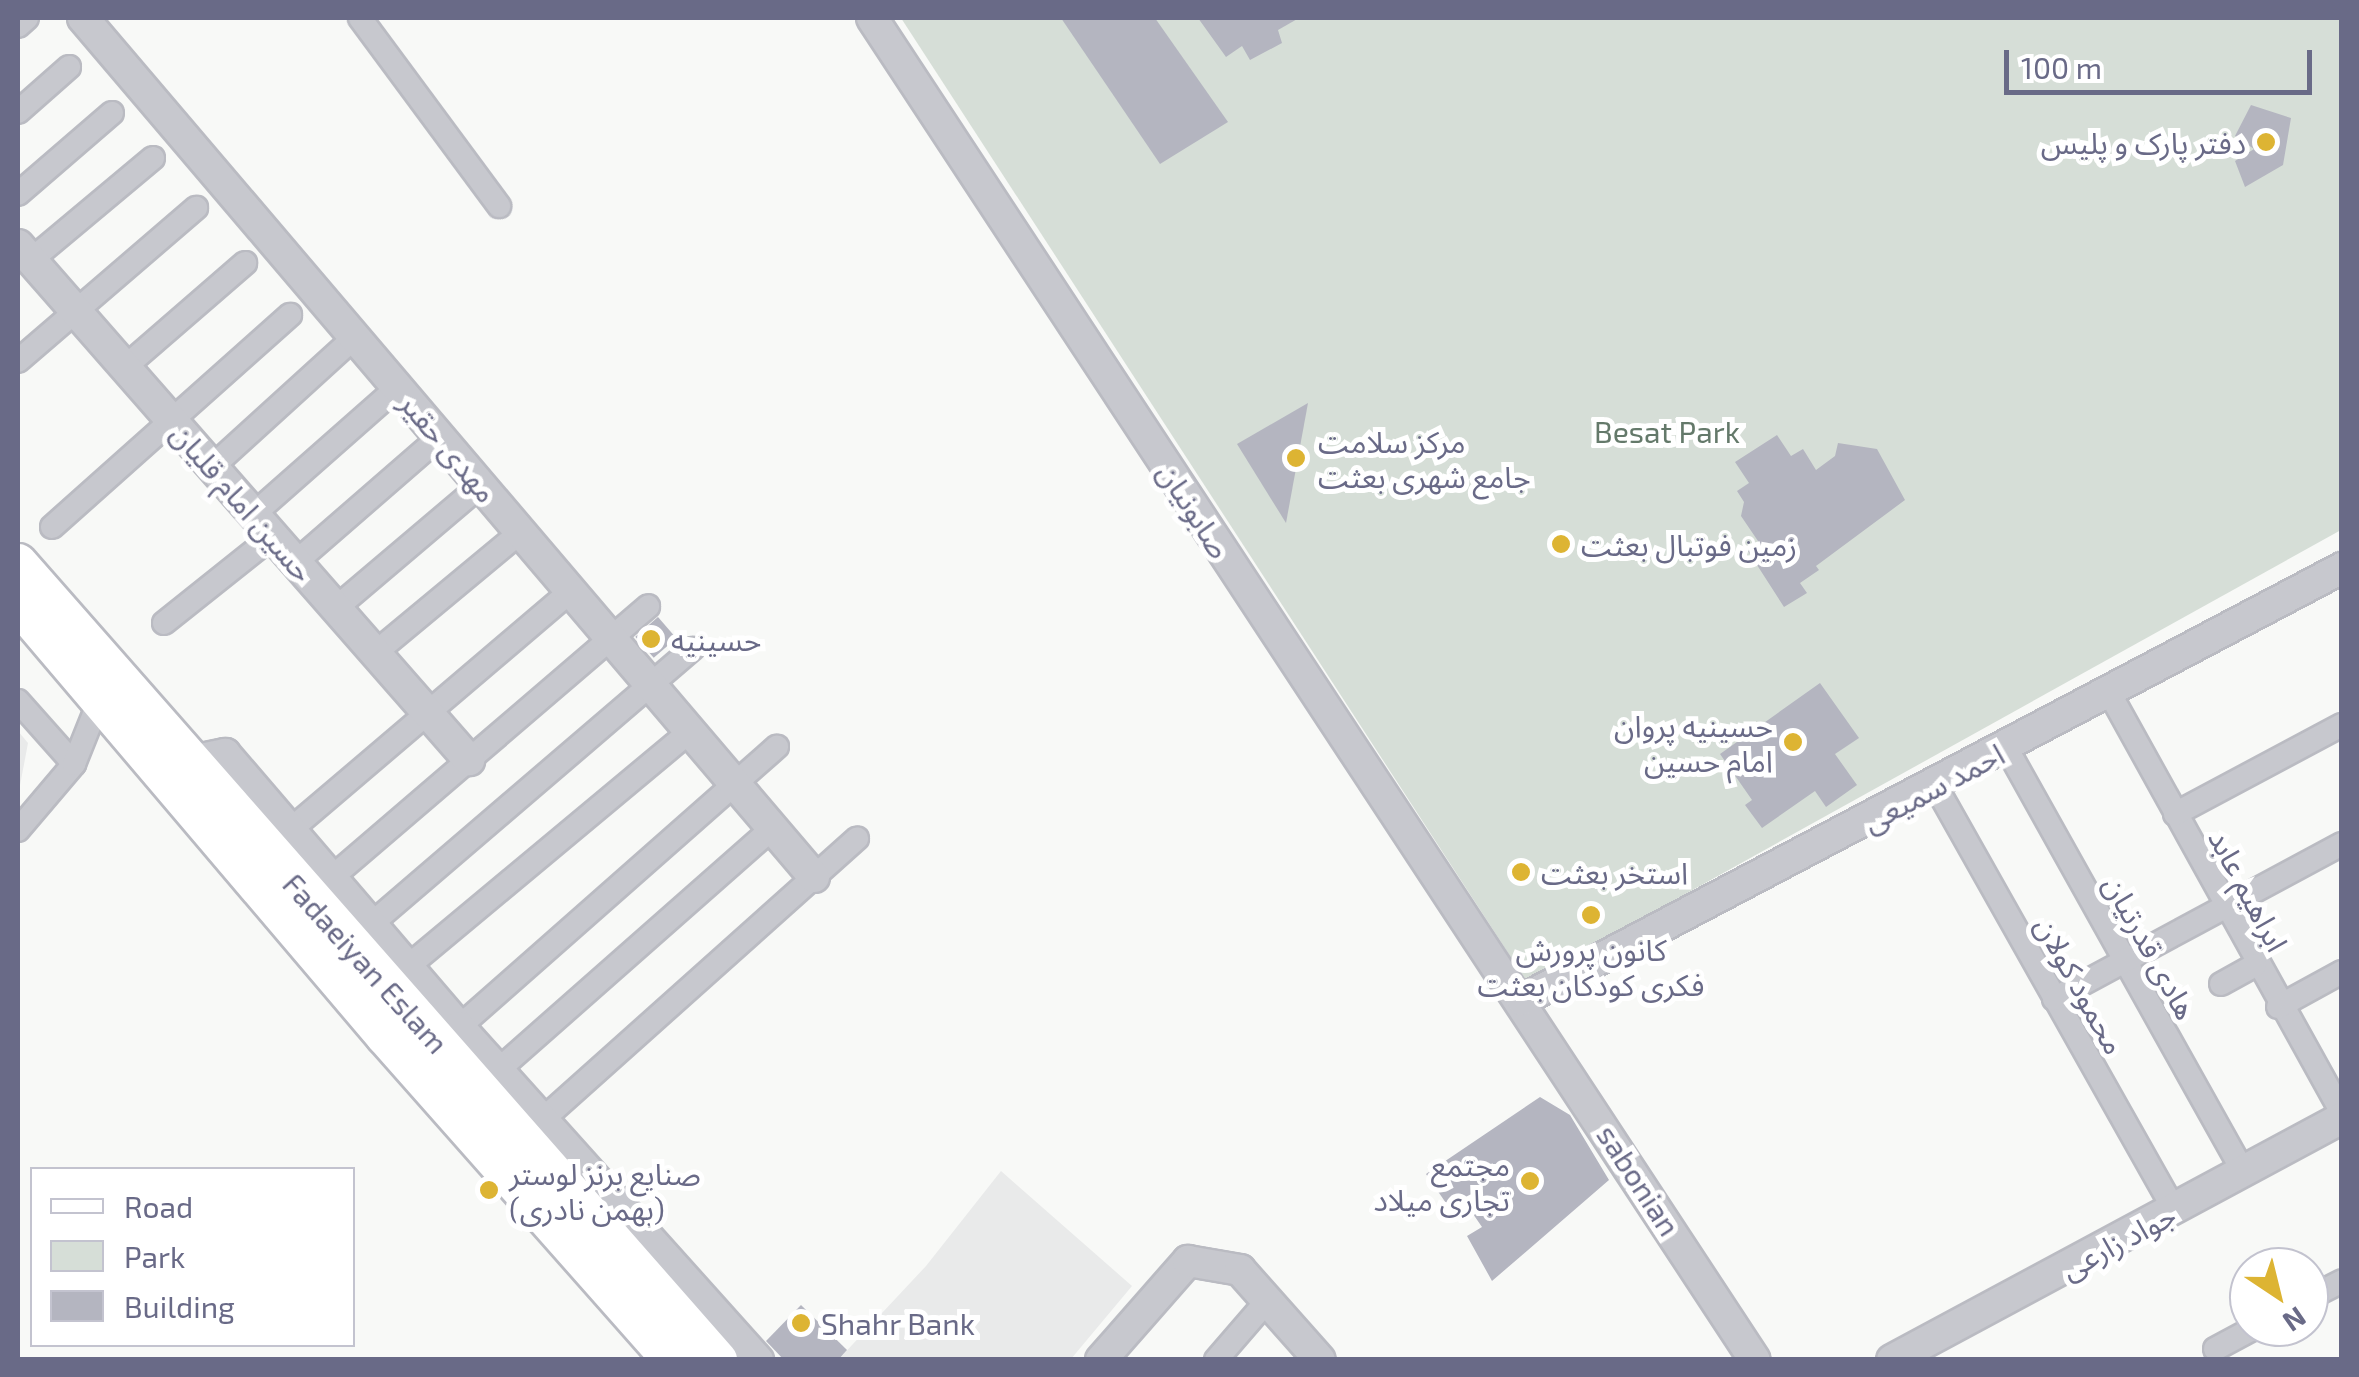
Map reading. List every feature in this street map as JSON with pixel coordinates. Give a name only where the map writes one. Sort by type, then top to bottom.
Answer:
[{"type":"main road","name":"Fadaeiyan Eslam","points":[[18,563],[187,762],[718,1360]]},
{"type":"main road","points":[[18,604],[385,1036],[672,1360]]},
{"type":"main road","points":[[226,805],[250,850],[369,1004],[385,1036]]},
{"type":"street","points":[[18,26],[28,18]]},
{"type":"street","name":"مهدی حقیر","points":[[83,18],[814,876]]},
{"type":"street","points":[[360,18],[498,206]]},
{"type":"street","name":"صابونیان","points":[[872,18],[1522,1000]]},
{"type":"street","points":[[18,112],[69,67]]},
{"type":"street","points":[[18,194],[112,113]]},
{"type":"street","points":[[24,253],[153,158]]},
{"type":"street","points":[[18,361],[196,208]]},
{"type":"street","name":"حسین امام قلیان","points":[[24,253],[469,760]]},
{"type":"street","points":[[125,367],[245,263]]},
{"type":"street","points":[[52,526],[290,314]]},
{"type":"street","points":[[212,466],[356,338]]},
{"type":"street","points":[[164,622],[398,387]]},
{"type":"street","points":[[296,562],[440,437]]},
{"type":"street","points":[[336,608],[481,485]]},
{"type":"street","points":[[375,653],[521,532]]},
{"type":"street","name":"احمد سمیعی","points":[[1522,1000],[1936,787],[2342,568]]},
{"type":"street","points":[[289,831],[571,591]]},
{"type":"street","points":[[330,880],[648,606]]},
{"type":"street","points":[[369,926],[692,649]]},
{"type":"street","name":"ابراهیم عابد","points":[[2110,694],[2278,1007],[2342,1115]]},
{"type":"street","points":[[18,830],[74,764],[100,699]]},
{"type":"street","points":[[18,701],[74,764]]},
{"type":"street","points":[[2174,814],[2342,725]]},
{"type":"street","points":[[406,968],[690,731]]},
{"type":"street","points":[[458,1028],[777,747]]},
{"type":"street","name":"هادی قدرتیان","points":[[2007,749],[2244,1173]]},
{"type":"street","points":[[187,762],[225,754],[458,1028],[758,1360]]},
{"type":"street","name":"محمود کولان","points":[[1936,787],[2175,1211]]},
{"type":"street","points":[[498,1071],[773,828]]},
{"type":"street","points":[[541,1121],[857,838]]},
{"type":"street","points":[[2054,1000],[2223,904],[2342,844]]},
{"type":"street","points":[[2221,984],[2256,965]]},
{"type":"street","points":[[2278,1007],[2342,972]]},
{"type":"street","name":"sabonian","points":[[1522,1000],[1755,1360]]},
{"type":"street","name":"جواد زارعی","points":[[1892,1360],[2175,1211],[2342,1115]]},
{"type":"street","points":[[1102,1360],[1188,1261],[1240,1270],[1311,1356]]},
{"type":"street","points":[[1216,1360],[1267,1301]]},
{"type":"street","points":[[2215,1350],[2229,1342]]},
{"type":"shaded area","points":[[18,731],[28,743],[18,796]]},
{"type":"shaded area","points":[[1001,1171],[1132,1286],[1071,1359],[838,1360],[926,1266]]},
{"type":"green space","name":"Besat Park","points":[[901,18],[2341,18],[2341,530],[1527,982]]},
{"type":"building","points":[[1061,18],[1155,18],[1228,122],[1160,164]]},
{"type":"building","points":[[1198,18],[1299,18],[1278,30],[1282,43],[1250,60],[1242,46],[1226,57]]},
{"type":"building","name":"دفتر پارک و پلیس","points":[[2251,105],[2291,118],[2283,165],[2245,187],[2235,161],[2254,149],[2235,136]]},
{"type":"building","points":[[1308,403],[1286,523],[1237,444]]},
{"type":"building","points":[[1777,435],[1791,456],[1803,449],[1816,470],[1835,456],[1838,443],[1877,449],[1905,500],[1816,566],[1819,570],[1800,583],[1807,593],[1784,607],[1748,551],[1760,544],[1741,516],[1744,502],[1737,491],[1749,483],[1735,462]]},
{"type":"building","name":"حسینیه","points":[[658,617],[676,638],[654,658],[635,637]]},
{"type":"building","points":[[1820,683],[1859,738],[1835,754],[1857,785],[1826,807],[1815,791],[1762,828],[1745,805],[1752,800],[1720,754]]},
{"type":"building","points":[[1540,1097],[1570,1115],[1609,1180],[1492,1281],[1467,1236],[1482,1227],[1462,1198],[1448,1206],[1426,1174]]},
{"type":"building","name":"Shahr Bank","points":[[801,1305],[847,1350],[838,1360],[784,1360],[766,1341]]},
{"type":"place","name":"دفتر پارک و پلیس","points":[[2266,142]]},
{"type":"place","name":"مرکز سلامت جامع شهری بعثت","points":[[1296,458]]},
{"type":"place","name":"زمین فوتبال بعثت","points":[[1561,544]]},
{"type":"place","name":"حسینیه","points":[[651,639]]},
{"type":"place","name":"حسینیه پروان امام حسین","points":[[1793,742]]},
{"type":"place","name":"استخر بعثت","points":[[1521,872]]},
{"type":"place","name":"کانون پرورش فکری کودکان بعثت","points":[[1591,915]]},
{"type":"place","name":"مجتمع تجاری میلاد","points":[[1530,1181]]},
{"type":"place","name":"صنایع برنز لوستر (بهمن نادری)","points":[[489,1190]]},
{"type":"place","name":"Shahr Bank","points":[[801,1323]]}]
